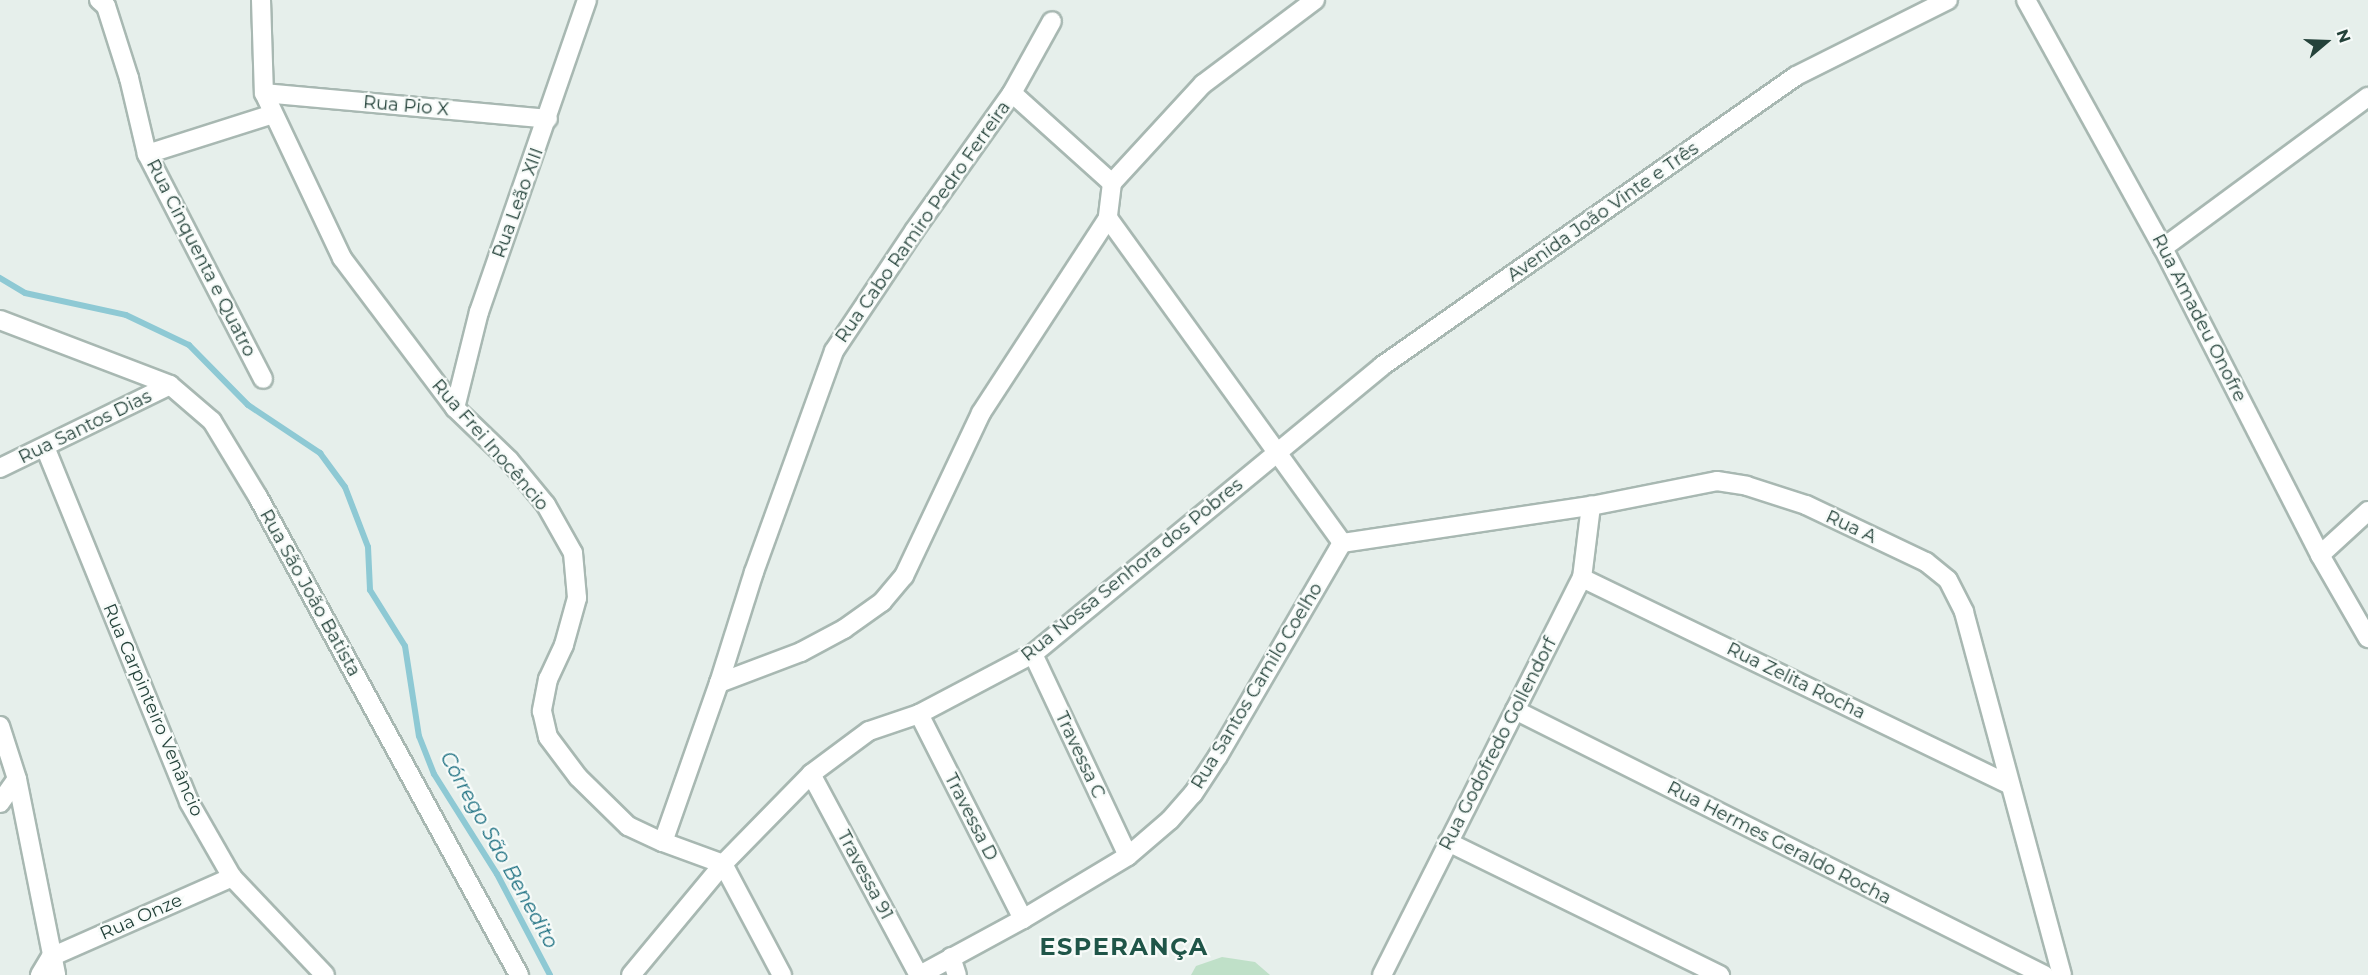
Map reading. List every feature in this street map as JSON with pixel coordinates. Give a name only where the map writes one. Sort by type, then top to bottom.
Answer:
[{"type":"street","name":"Rua Cinquenta e Quatro","points":[[99,0],[106,6],[122,57],[147,154],[263,379]]},
{"type":"street","name":"Rua Frei Inocêncio","points":[[261,0],[264,93],[342,258],[456,408],[509,460],[546,505],[573,553],[577,598],[564,645],[548,679],[542,711],[548,736],[578,777],[628,826],[663,842],[723,864]]},
{"type":"street","name":"Rua Leão XIII","points":[[456,408],[479,312],[548,120],[587,0]]},
{"type":"street","points":[[719,683],[801,652],[844,629],[882,602],[904,576],[981,413],[1108,218],[1112,183],[1203,84],[1315,0]]},
{"type":"street","name":"Avenida João Vinte e Três","points":[[1277,454],[1382,366],[1796,76],[1948,0]]},
{"type":"street","name":"Rua Amadeu Onofre","points":[[2026,0],[2163,248],[2320,555],[2368,638]]},
{"type":"street","points":[[1012,93],[1052,21]]},
{"type":"street","name":"Rua Pio X","points":[[264,93],[548,120]]},
{"type":"street","name":"Rua Cabo Ramiro Pedro Ferreira","points":[[663,842],[719,683],[754,572],[834,351],[914,231],[1012,93],[1112,183]]},
{"type":"street","points":[[2163,248],[2368,97]]},
{"type":"street","points":[[147,154],[273,114]]},
{"type":"street","points":[[1108,218],[1342,543]]},
{"type":"street","name":"Rua São João Batista","points":[[0,320],[170,385],[212,421],[258,497],[519,975]]},
{"type":"street","name":"Rua Santos Dias","points":[[0,468],[170,385]]},
{"type":"street","name":"Rua Carpinteiro Venâncio","points":[[45,447],[189,802],[232,877],[325,975]]},
{"type":"street","name":"Rua Nossa Senhora dos Pobres","points":[[631,975],[723,864],[811,774],[869,731],[920,714],[1033,654],[1277,454]]},
{"type":"street","name":"Rua A","points":[[1342,543],[1591,506],[1717,481],[1747,486],[1806,505],[1926,562],[1948,580],[1964,612],[2062,975]]},
{"type":"street","name":"Rua Godofredo Gollendorf","points":[[1382,975],[1582,578],[1591,506]]},
{"type":"street","points":[[2320,555],[2368,511]]},
{"type":"street","name":"Rua Santos Camilo Coelho","points":[[920,975],[1023,919],[1128,856],[1170,820],[1193,794],[1218,756],[1342,543]]},
{"type":"street","name":"Rua Zelita Rocha","points":[[1582,578],[2010,785]]},
{"type":"street","name":"Travessa C","points":[[1033,654],[1128,856]]},
{"type":"street","name":"Rua Hermes Geraldo Rocha","points":[[1515,710],[2044,975]]},
{"type":"street","name":"Travessa D","points":[[920,714],[1023,919]]},
{"type":"street","points":[[0,726],[8,782],[56,975]]},
{"type":"street","name":"Travessa 91","points":[[811,774],[920,975]]},
{"type":"street","points":[[0,803],[8,782]]},
{"type":"street","points":[[1448,842],[1720,975]]},
{"type":"street","points":[[723,864],[782,975]]},
{"type":"street","name":"Rua Onze","points":[[51,957],[232,877]]},
{"type":"street","points":[[40,975],[51,957]]},
{"type":"street","points":[[951,957],[957,975]]},
{"type":"green space","points":[[1222,957],[1255,962],[1270,975],[1191,975],[1196,966]]},
{"type":"waterway","name":"Córrego São Benedito","points":[[0,278],[25,293],[126,315],[189,345],[248,405],[320,453],[345,487],[368,547],[370,590],[405,646],[419,736],[434,774],[497,874],[550,975]]},
{"type":"district","name":"ESPERANÇA","points":[[1124,947]]}]
